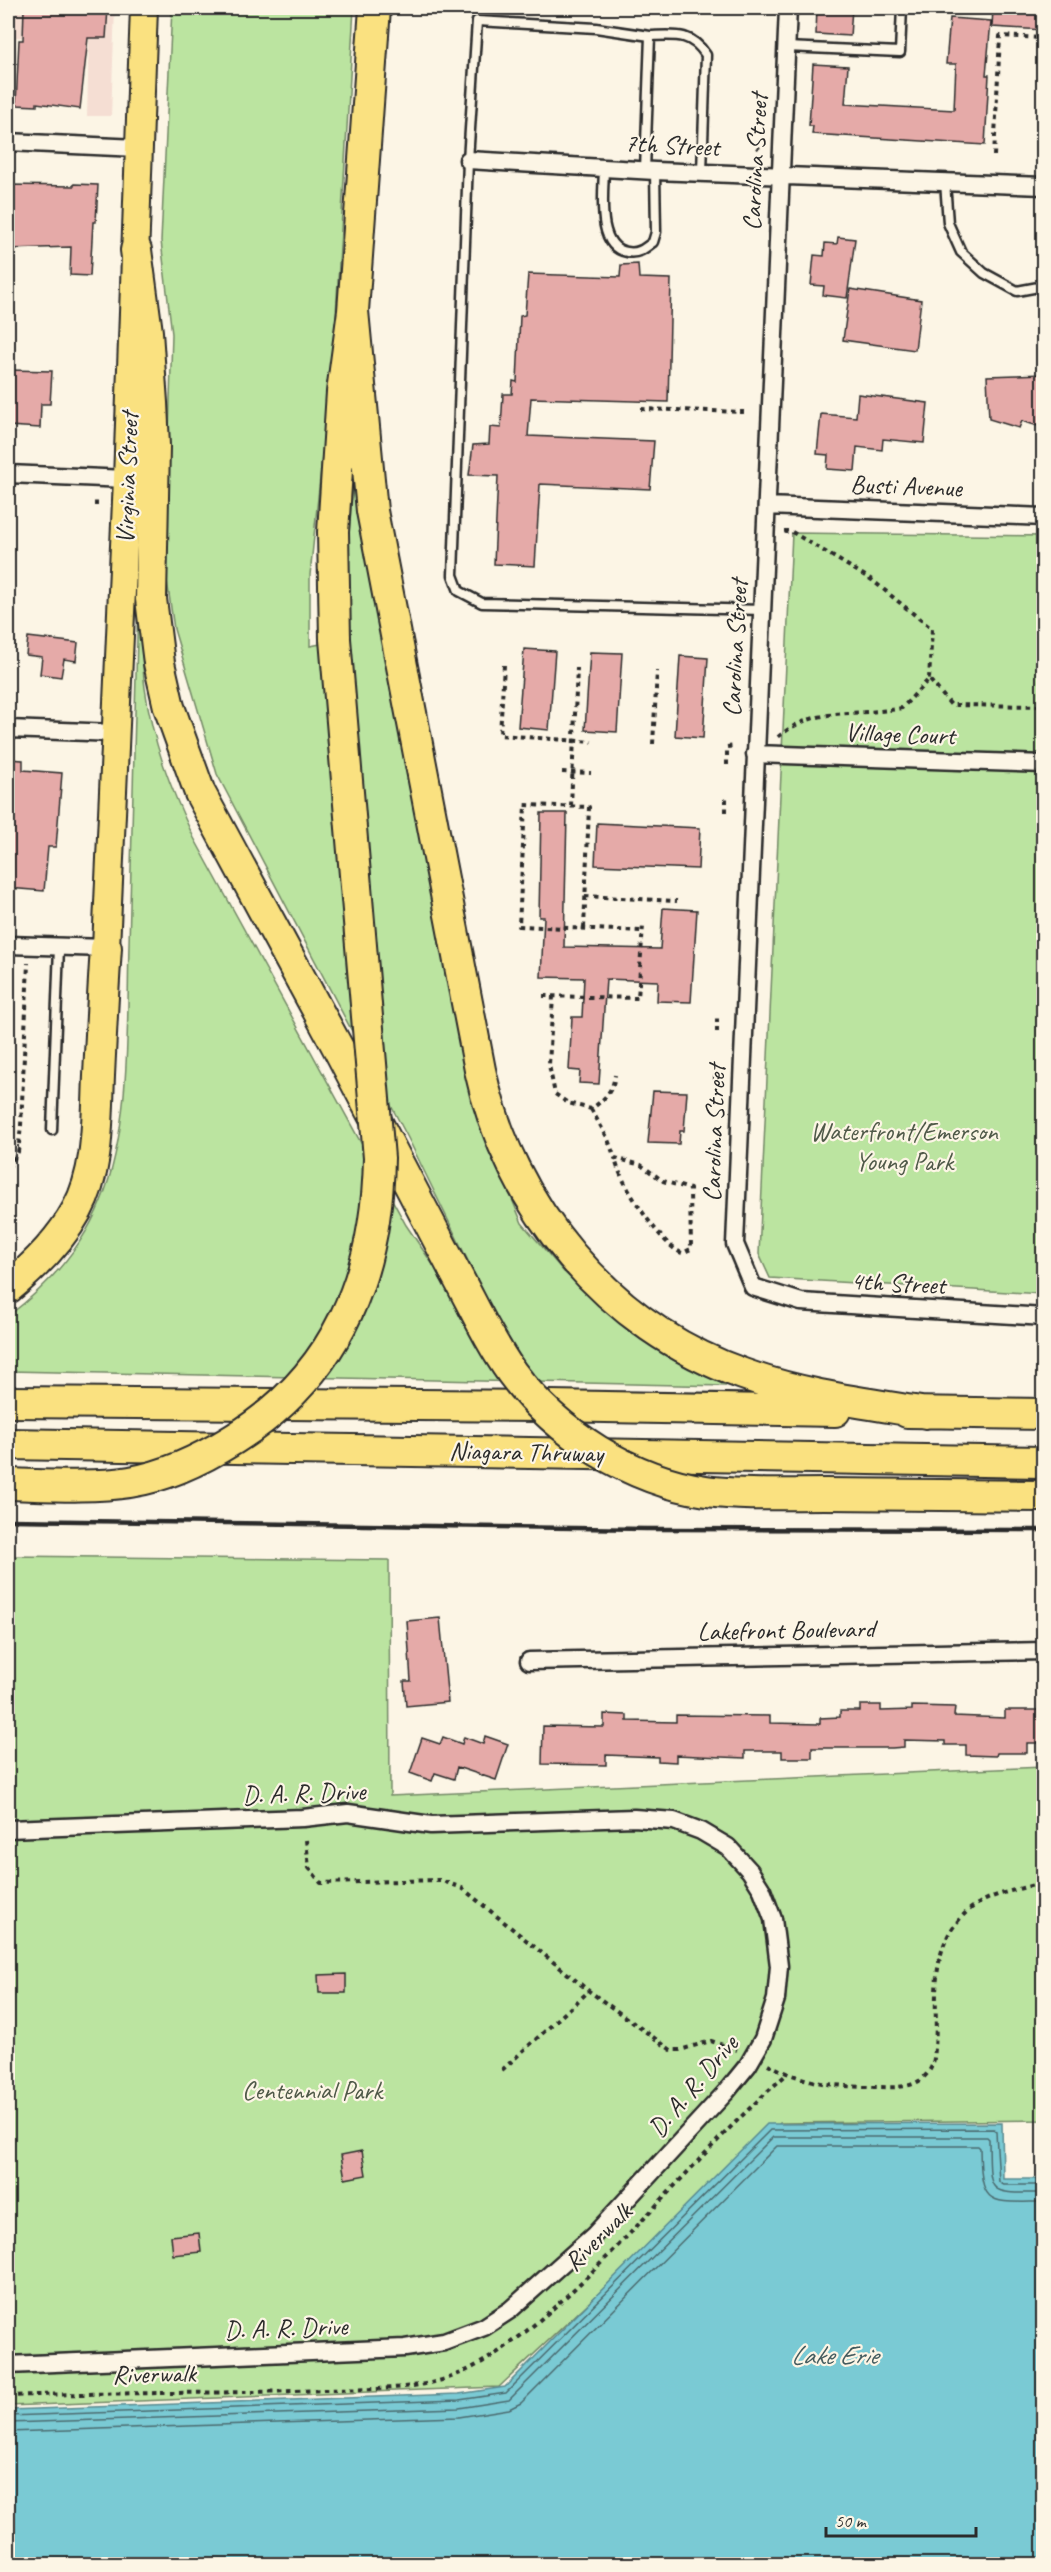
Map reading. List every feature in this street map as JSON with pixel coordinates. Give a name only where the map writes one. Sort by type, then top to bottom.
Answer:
[{"type":"highway","points":[[8,1484],[130,1482],[183,1467],[214,1452],[256,1426],[294,1393],[331,1344],[352,1304],[366,1267],[374,1229],[379,1158],[334,639],[333,532],[342,392],[353,310],[375,8]]},
{"type":"highway","points":[[135,250],[147,332],[153,403],[151,599],[159,663],[169,707],[200,793],[337,1046],[494,1345],[525,1389],[557,1421],[607,1456],[668,1483],[705,1491],[1044,1496]]},
{"type":"highway","points":[[353,310],[372,511],[487,1102],[496,1129],[523,1189],[542,1219],[586,1270],[631,1312],[691,1352],[764,1381],[861,1402],[926,1413]]},
{"type":"highway","points":[[8,1288],[44,1256],[62,1235],[78,1208],[88,1183],[95,1143],[106,948]]},
{"type":"highway","name":"Niagara Thruway","points":[[8,1402],[1044,1413]]},
{"type":"highway","name":"Niagara Thruway","points":[[8,1444],[1044,1462]]},
{"type":"main road","name":"Virginia Street","points":[[106,948],[127,479],[144,8]]},
{"type":"street","name":"Carolina Street","points":[[753,1287],[735,1244],[788,8]]},
{"type":"street","points":[[8,142],[138,148]]},
{"type":"street","name":"7th Street","points":[[468,160],[780,176],[1044,186]]},
{"type":"street","points":[[8,474],[127,479]]},
{"type":"street","name":"Busti Avenue","points":[[767,506],[1044,517]]},
{"type":"street","points":[[8,729],[115,733]]},
{"type":"street","name":"Village Court","points":[[755,754],[1044,764]]},
{"type":"street","points":[[8,945],[106,948]]},
{"type":"street","name":"4th Street","points":[[753,1287],[801,1302],[1044,1317]]},
{"type":"street","name":"Lakefront Boulevard","points":[[529,1661],[1044,1651]]},
{"type":"street","name":"D. A. R. Drive","points":[[8,1829],[303,1818],[348,1813],[431,1825],[634,1818],[674,1821],[701,1831],[728,1847],[750,1871],[762,1890],[773,1919],[779,1966],[776,1999],[764,2039],[734,2083],[594,2235],[510,2310],[483,2327],[444,2342],[405,2348],[8,2365]]},
{"type":"lane","points":[[786,47],[900,52],[902,8]]},
{"type":"lane","points":[[702,172],[706,55],[699,44],[688,37],[650,36],[596,28],[477,21],[468,160],[453,575],[459,591],[482,603],[763,610]]},
{"type":"lane","points":[[604,167],[604,226],[607,236],[612,245],[624,252],[635,253],[652,242],[656,232],[650,170],[650,36]]},
{"type":"lane","points":[[945,182],[948,223],[961,252],[984,273],[1017,291],[1044,286]]},
{"type":"lane","points":[[52,1130],[59,947]]},
{"type":"path","points":[[994,156],[1000,36],[1044,40],[1037,158]]},
{"type":"path","points":[[641,409],[744,412]]},
{"type":"path","points":[[96,499],[96,506]]},
{"type":"path","points":[[778,736],[795,723],[813,717],[840,712],[883,712],[902,708],[929,679],[932,629],[872,579],[792,532],[786,532]]},
{"type":"path","points":[[504,665],[500,735],[592,742]]},
{"type":"path","points":[[571,806],[577,668]]},
{"type":"path","points":[[653,744],[657,671]]},
{"type":"path","points":[[929,679],[951,705],[1044,706]]},
{"type":"path","points":[[727,765],[727,747],[735,746]]},
{"type":"path","points":[[562,772],[591,774]]},
{"type":"path","points":[[726,795],[726,812]]},
{"type":"path","points":[[543,996],[638,998],[642,928],[584,928],[519,926],[525,805],[590,807],[584,928]]},
{"type":"path","points":[[585,896],[677,901]]},
{"type":"path","points":[[8,1168],[19,1147],[28,961]]},
{"type":"path","points":[[553,996],[549,1065],[555,1094],[568,1103],[591,1109],[607,1137],[616,1167],[626,1186],[664,1238],[678,1252],[691,1249],[690,1189],[663,1181],[641,1165],[615,1158]]},
{"type":"path","points":[[717,1015],[717,1032]]},
{"type":"path","points":[[715,1065],[715,1080]]},
{"type":"path","points":[[591,1109],[610,1092],[614,1086],[615,1075]]},
{"type":"path","points":[[8,1147],[19,1147]]},
{"type":"path","points":[[306,1840],[309,1868],[321,1883],[440,1880],[462,1888],[588,1991],[671,2050],[680,2050],[711,2041],[746,2054]]},
{"type":"path","points":[[762,2061],[787,2074],[816,2083],[846,2087],[895,2087],[920,2080],[927,2073],[934,2059],[938,1967],[945,1941],[957,1922],[973,1906],[992,1896],[1044,1882]]},
{"type":"path","points":[[502,2070],[588,1991]]},
{"type":"path","name":"Riverwalk","points":[[8,2396],[385,2388],[427,2383],[456,2376],[507,2345],[543,2318],[597,2268],[708,2151],[787,2074]]},
{"type":"shaded area","points":[[8,8],[115,8],[111,116],[87,116],[89,39],[8,37]]},
{"type":"green space","points":[[172,8],[354,8],[335,332],[310,575],[310,646],[347,639],[349,534],[354,471],[484,1132],[522,1223],[564,1272],[632,1334],[726,1386],[8,1371],[8,1316],[50,1279],[84,1235],[101,1201],[111,1173],[118,1142],[123,1109],[127,1041],[138,600],[141,599],[142,655],[152,727],[170,783],[194,838],[406,1225],[444,1281],[472,1269],[408,1138],[217,774],[174,629],[165,566],[172,334],[161,241]]},
{"type":"green space","name":"Waterfront/Emerson Young Park","points":[[792,533],[1043,536],[1043,1294],[770,1278],[759,1254]]},
{"type":"green space","name":"Centennial Park","points":[[8,1556],[389,1560],[390,1796],[1043,1767],[1043,2120],[780,2123],[499,2387],[8,2406]]},
{"type":"water","name":"Lake Erie","points":[[1002,2123],[1003,2179],[1043,2179],[1043,2564],[8,2564],[8,2410],[459,2394],[505,2387],[767,2124]]},
{"type":"building","points":[[24,8],[108,8],[106,38],[88,38],[80,109],[37,103],[37,106],[16,105],[19,40],[23,40]]},
{"type":"building","points":[[817,8],[852,8],[850,36],[816,34]]},
{"type":"building","points":[[993,8],[1044,8],[1044,30],[992,27]]},
{"type":"building","points":[[950,18],[991,21],[986,75],[989,75],[985,145],[812,134],[813,126],[809,126],[813,64],[848,66],[845,104],[954,110],[956,64],[946,64]]},
{"type":"building","points":[[74,184],[98,185],[90,276],[70,275],[71,247],[8,249],[8,185],[74,186]]},
{"type":"building","points":[[838,237],[855,239],[847,298],[823,295],[824,286],[811,285],[814,255],[824,256],[825,243],[837,244]]},
{"type":"building","points":[[638,264],[639,278],[671,279],[668,402],[531,398],[528,436],[654,441],[650,489],[540,484],[535,566],[494,564],[498,476],[469,475],[473,445],[489,444],[490,427],[501,428],[503,394],[512,394],[513,381],[517,382],[520,316],[525,315],[528,274],[620,277],[621,265]]},
{"type":"building","points":[[850,289],[921,300],[915,350],[843,340]]},
{"type":"building","points":[[8,370],[52,371],[50,404],[41,404],[40,428],[8,426]]},
{"type":"building","points":[[1044,374],[1044,428],[1022,421],[1019,428],[989,419],[987,376]]},
{"type":"building","points":[[858,394],[928,403],[924,443],[883,439],[882,450],[857,447],[855,471],[827,469],[828,455],[817,454],[821,414],[856,417]]},
{"type":"building","points":[[28,637],[78,643],[76,661],[64,659],[61,677],[40,674],[42,657],[26,655]]},
{"type":"building","points":[[524,649],[555,651],[549,730],[518,727]]},
{"type":"building","points":[[590,652],[622,653],[617,732],[585,730]]},
{"type":"building","points":[[680,656],[708,658],[703,738],[675,736]]},
{"type":"building","points":[[8,759],[23,760],[23,770],[62,773],[56,847],[48,847],[44,891],[8,888]]},
{"type":"building","points":[[541,813],[567,813],[564,947],[660,949],[663,908],[697,910],[691,1002],[657,1001],[658,981],[606,979],[599,1084],[579,1083],[580,1071],[569,1070],[572,1017],[582,1017],[584,978],[541,977],[544,917],[539,917]]},
{"type":"building","points":[[597,823],[700,828],[698,869],[595,865]]},
{"type":"building","points":[[653,1091],[687,1092],[684,1131],[680,1131],[679,1144],[648,1143]]},
{"type":"building","points":[[440,1618],[448,1702],[406,1706],[404,1681],[411,1681],[407,1621]]},
{"type":"building","points":[[860,1705],[881,1705],[881,1711],[912,1710],[912,1706],[955,1707],[954,1716],[1005,1718],[1005,1710],[1044,1710],[1044,1743],[1027,1743],[1027,1753],[997,1753],[996,1756],[966,1755],[966,1745],[945,1745],[945,1741],[904,1740],[904,1747],[812,1748],[812,1758],[782,1758],[782,1751],[745,1751],[745,1758],[676,1755],[676,1762],[658,1761],[658,1757],[606,1755],[606,1765],[542,1764],[543,1726],[604,1727],[604,1714],[627,1715],[627,1721],[676,1722],[676,1715],[770,1716],[770,1723],[820,1724],[820,1718],[840,1717],[840,1711],[860,1711]]},
{"type":"building","points":[[485,1736],[508,1744],[496,1780],[457,1767],[454,1779],[435,1773],[432,1781],[410,1773],[422,1738],[440,1744],[443,1737],[462,1744],[464,1737],[483,1744]]},
{"type":"building","points":[[346,1974],[346,1993],[319,1993],[318,1975]]},
{"type":"building","points":[[362,2151],[366,2175],[345,2179],[341,2155]]},
{"type":"building","points":[[199,2233],[201,2252],[173,2255],[171,2236]]},
{"type":"railway","points":[[8,1520],[647,1529],[1044,1530]]}]
